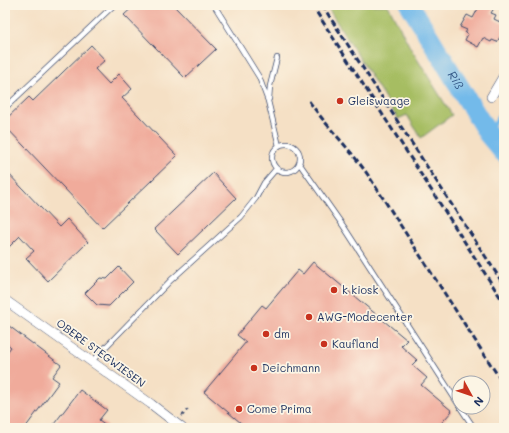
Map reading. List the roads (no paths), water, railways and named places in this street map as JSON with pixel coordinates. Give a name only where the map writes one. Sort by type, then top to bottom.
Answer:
[{"type":"street","points":[[491,97],[504,75]]},
{"type":"street","name":"OBERE STEGWIESEN","points":[[5,300],[92,361],[182,428]]},
{"type":"lane","points":[[5,108],[114,5]]},
{"type":"lane","points":[[214,5],[259,77],[268,101],[279,146]]},
{"type":"lane","points":[[268,101],[277,58]]},
{"type":"lane","points":[[285,144],[292,145],[298,150],[300,156],[299,163],[293,170],[284,172],[276,169],[272,163],[274,150],[285,144]]},
{"type":"lane","points":[[299,163],[344,227],[451,392]]},
{"type":"lane","points":[[92,361],[171,280],[241,217],[256,198],[264,183],[276,169]]},
{"type":"lane","points":[[466,415],[474,428]]},
{"type":"waterway","name":"Riß","points":[[410,5],[488,134],[504,153]]},
{"type":"waterway","points":[[488,134],[504,108]]},
{"type":"railway","points":[[312,5],[504,303]]},
{"type":"railway","points":[[322,5],[504,285]]},
{"type":"railway","points":[[309,101],[368,175],[504,385]]},
{"type":"place","name":"Gleiswaage","points":[[340,101]]},
{"type":"place","name":"k kiosk","points":[[334,290]]},
{"type":"place","name":"AWG-Modecenter","points":[[309,317]]},
{"type":"place","name":"dm","points":[[266,334]]},
{"type":"place","name":"Kaufland","points":[[324,344]]},
{"type":"place","name":"Deichmann","points":[[254,368]]},
{"type":"place","name":"Come Prima","points":[[239,409]]}]
